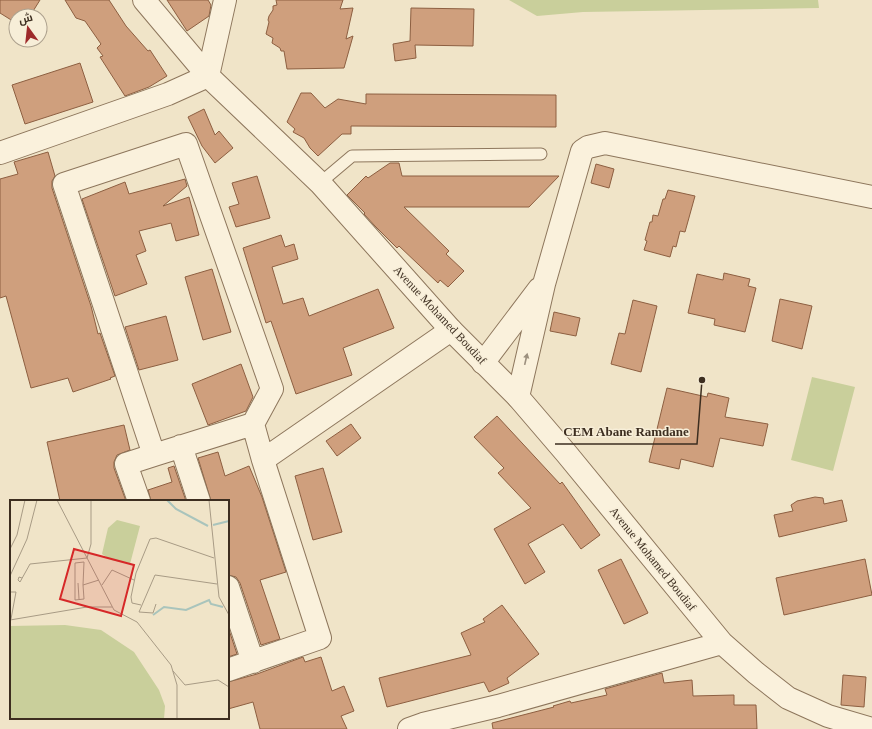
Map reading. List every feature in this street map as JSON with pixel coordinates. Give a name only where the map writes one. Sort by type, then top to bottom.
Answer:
[{"type":"street","name":"Avenue Mohamed Boudiaf","points":[[144,0],[208,76],[320,184],[451,330],[518,397],[566,453],[722,643],[756,673],[788,698],[828,716],[872,729]]},
{"type":"street","points":[[0,153],[168,94],[208,76],[225,0]]},
{"type":"street","points":[[518,397],[544,284],[582,151],[588,147],[605,143],[872,197]]},
{"type":"street","points":[[154,455],[64,184],[186,144],[272,389],[253,424],[263,460],[320,638],[229,670]]},
{"type":"street","points":[[483,363],[544,284]]},
{"type":"street","points":[[263,460],[451,330]]},
{"type":"street","points":[[139,500],[126,464],[253,424]]},
{"type":"street","points":[[181,446],[199,500]]},
{"type":"street","points":[[229,590],[253,662]]},
{"type":"street","points":[[410,729],[423,724],[498,706],[722,643]]},
{"type":"lane","points":[[320,184],[352,156],[540,154]]},
{"type":"green space","points":[[509,0],[818,0],[819,8],[583,12],[537,16]]},
{"type":"green space","points":[[812,377],[855,387],[833,471],[791,460]]},
{"type":"building","points":[[0,0],[40,0],[35,8],[8,8],[8,18],[0,13]]},
{"type":"building","points":[[65,0],[109,0],[126,26],[148,51],[150,50],[167,76],[149,87],[125,96],[100,57],[103,56],[97,48],[101,44],[85,21],[76,18]]},
{"type":"building","points":[[167,0],[208,0],[211,5],[209,16],[187,31]]},
{"type":"building","points":[[276,0],[343,0],[340,9],[353,8],[346,39],[353,36],[344,68],[287,69],[284,51],[281,51],[280,48],[272,43],[273,38],[266,34],[269,16],[273,10],[273,6],[277,5]]},
{"type":"building","points":[[411,8],[474,9],[473,46],[415,45],[416,58],[395,61],[393,44],[410,41]]},
{"type":"building","points":[[80,63],[93,102],[25,124],[12,85]]},
{"type":"building","points":[[301,93],[311,93],[325,108],[338,99],[366,104],[366,94],[556,95],[556,127],[351,126],[351,134],[342,134],[318,156],[310,148],[304,138],[293,132],[295,129],[287,122]]},
{"type":"building","points":[[204,109],[215,135],[219,131],[233,148],[215,163],[202,146],[188,117]]},
{"type":"building","points":[[48,152],[55,176],[52,181],[52,188],[91,306],[98,334],[100,333],[115,376],[110,378],[111,379],[73,392],[68,378],[31,388],[6,296],[0,298],[0,179],[18,174],[14,162]]},
{"type":"building","points":[[390,163],[399,163],[402,176],[559,176],[529,207],[404,207],[449,251],[446,254],[464,271],[448,287],[440,280],[438,283],[399,246],[397,248],[347,195],[366,176],[368,178]]},
{"type":"building","points":[[596,164],[614,169],[609,188],[591,183]]},
{"type":"building","points":[[257,176],[270,218],[236,227],[229,207],[239,204],[232,183]]},
{"type":"building","points":[[185,179],[187,186],[163,206],[189,197],[199,235],[176,241],[171,223],[139,231],[146,251],[136,255],[147,284],[115,296],[82,199],[125,182],[129,194]]},
{"type":"building","points":[[668,190],[695,196],[685,232],[680,231],[676,247],[673,246],[670,257],[644,250],[650,222],[652,222],[653,215],[658,216],[663,199],[665,199]]},
{"type":"building","points":[[281,235],[285,247],[294,244],[298,259],[272,267],[283,304],[303,298],[309,316],[378,289],[394,328],[343,348],[352,375],[296,394],[271,321],[266,323],[243,248]]},
{"type":"building","points":[[212,269],[231,332],[203,340],[185,277]]},
{"type":"building","points":[[724,273],[750,279],[748,286],[756,288],[745,332],[714,325],[715,319],[688,313],[697,274],[723,280]]},
{"type":"building","points":[[780,299],[812,306],[802,349],[772,341]]},
{"type":"building","points":[[633,300],[657,306],[641,372],[611,364],[619,333],[625,334]]},
{"type":"building","points":[[554,312],[580,318],[576,336],[550,331]]},
{"type":"building","points":[[166,316],[178,360],[139,370],[125,327]]},
{"type":"building","points":[[241,364],[253,397],[246,411],[208,425],[192,384]]},
{"type":"building","points":[[667,388],[707,397],[708,393],[729,398],[725,417],[768,424],[763,446],[720,438],[713,467],[681,459],[679,469],[649,462]]},
{"type":"building","points":[[497,416],[560,484],[562,482],[600,535],[581,549],[563,524],[528,544],[545,572],[525,584],[494,529],[531,508],[498,473],[504,468],[474,437]]},
{"type":"building","points":[[351,424],[361,438],[337,456],[326,441]]},
{"type":"building","points":[[124,425],[130,450],[117,455],[114,462],[114,468],[126,500],[60,500],[47,442]]},
{"type":"building","points":[[218,452],[225,476],[249,466],[262,497],[286,572],[260,580],[280,639],[261,645],[240,583],[236,577],[229,575],[229,500],[211,500],[198,458]]},
{"type":"building","points":[[174,466],[186,500],[151,500],[148,490],[172,482],[168,468]]},
{"type":"building","points":[[323,468],[342,532],[313,540],[295,476]]},
{"type":"building","points":[[815,497],[823,498],[824,504],[842,500],[847,521],[779,537],[774,515],[793,511],[791,505],[797,501]]},
{"type":"building","points":[[621,559],[648,613],[624,624],[598,570]]},
{"type":"building","points":[[865,559],[872,595],[784,615],[776,578]]},
{"type":"building","points":[[502,605],[539,654],[507,678],[509,683],[489,692],[484,682],[387,707],[379,678],[471,655],[461,633],[485,622],[483,619]]},
{"type":"building","points":[[229,630],[237,654],[229,657]]},
{"type":"building","points":[[303,657],[305,662],[321,657],[332,691],[344,686],[354,711],[341,716],[347,729],[260,729],[253,702],[229,709],[229,682],[257,674]]},
{"type":"building","points":[[662,673],[664,683],[692,680],[693,696],[734,695],[734,705],[756,705],[757,729],[493,729],[492,723],[554,707],[553,706],[570,701],[571,703],[607,695],[605,689]]},
{"type":"building","points":[[843,675],[866,677],[864,707],[841,705]]},
{"type":"place","name":"CEM Abane Ramdane","points":[[702,380]]}]
